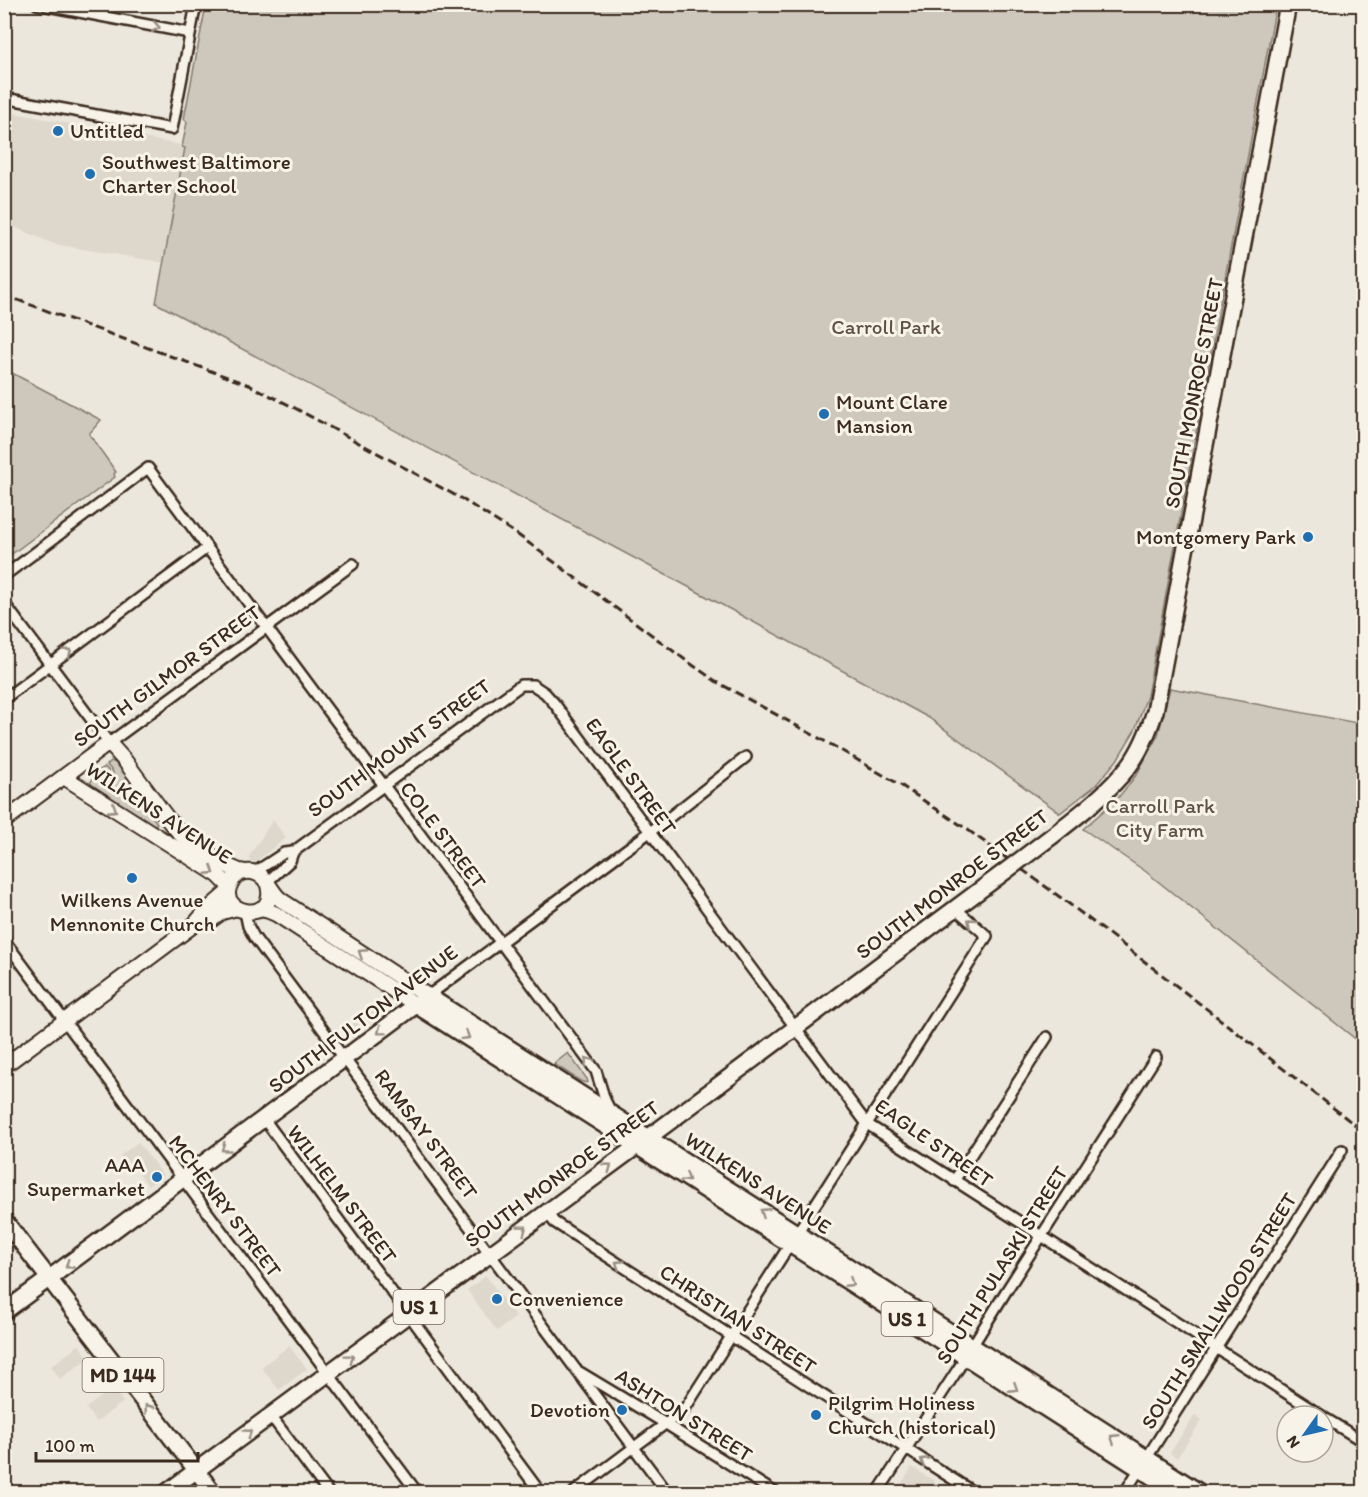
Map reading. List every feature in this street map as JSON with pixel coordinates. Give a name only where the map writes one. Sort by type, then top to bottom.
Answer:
[{"type":"main road","name":"SOUTH MONROE STREET","points":[[167,1492],[548,1212],[1074,819],[1100,798],[1129,766],[1142,744],[1155,711],[1288,4]]},
{"type":"main road","name":"SOUTH FULTON AVENUE","points":[[4,1312],[422,1001]]},
{"type":"main road","name":"WILKENS AVENUE","points":[[422,1001],[612,1114],[643,1141]]},
{"type":"main road","name":"WILKENS AVENUE","points":[[422,1001],[1143,1464],[1199,1492]]},
{"type":"main road","points":[[4,1220],[49,1279]]},
{"type":"main road","name":"MD 144","points":[[49,1279],[213,1492]]},
{"type":"main road","name":"WILKENS AVENUE","points":[[1143,1464],[1176,1492]]},
{"type":"street","points":[[36,4],[190,33]]},
{"type":"street","points":[[4,98],[172,129],[195,4]]},
{"type":"street","name":"COLE STREET","points":[[4,576],[148,468],[596,1071],[612,1114]]},
{"type":"street","points":[[4,699],[207,548]]},
{"type":"street","name":"SOUTH GILMOR STREET","points":[[4,821],[353,564]]},
{"type":"street","points":[[4,603],[109,743]]},
{"type":"street","name":"SOUTH MOUNT STREET","points":[[250,872],[284,853],[293,852],[521,685],[533,685]]},
{"type":"street","name":"EAGLE STREET","points":[[533,685],[554,703],[867,1124],[1304,1404]]},
{"type":"street","name":"WILKENS AVENUE","points":[[109,743],[186,840],[230,867],[238,871],[250,872]]},
{"type":"street","name":"SOUTH FULTON AVENUE","points":[[422,1001],[650,832],[746,757]]},
{"type":"street","name":"WILKENS AVENUE","points":[[64,777],[218,875],[229,889]]},
{"type":"street","name":"SOUTH MOUNT STREET","points":[[267,883],[290,861],[293,852]]},
{"type":"street","points":[[4,1066],[195,924],[229,889],[234,877],[250,872],[263,877],[267,883],[268,901],[260,909],[253,912],[241,910],[222,912],[211,920],[195,924]]},
{"type":"street","name":"WILKENS AVENUE","points":[[267,883],[275,896],[422,1001]]},
{"type":"street","points":[[229,889],[231,901],[241,910]]},
{"type":"street","points":[[574,1492],[684,1410],[987,936],[959,905]]},
{"type":"street","name":"WILKENS AVENUE","points":[[260,909],[276,914],[422,1001]]},
{"type":"street","name":"RAMSAY STREET","points":[[241,910],[254,938],[667,1492]]},
{"type":"street","name":"MCHENRY STREET","points":[[4,940],[417,1492]]},
{"type":"street","points":[[954,1181],[1047,1037]]},
{"type":"street","name":"SOUTH PULASKI STREET","points":[[878,1492],[1156,1057]]},
{"type":"street","name":"WILHELM STREET","points":[[264,1119],[540,1492]]},
{"type":"street","name":"SOUTH SMALLWOOD STREET","points":[[1125,1492],[1342,1150]]},
{"type":"street","name":"CHRISTIAN STREET","points":[[548,1212],[554,1222],[973,1492]]},
{"type":"street","name":"ASHTON STREET","points":[[574,1368],[774,1492]]},
{"type":"street","points":[[271,1416],[328,1492]]},
{"type":"street","name":"EAGLE STREET","points":[[1335,1424],[1364,1442]]},
{"type":"shaded area","points":[[4,111],[186,146],[166,263],[54,244],[5,223]]},
{"type":"shaded area","points":[[273,820],[286,838],[254,863],[248,858]]},
{"type":"shaded area","points":[[378,1001],[388,1008],[348,1037],[344,1032]]},
{"type":"shaded area","points":[[138,1142],[163,1175],[148,1186],[133,1164],[128,1167],[120,1156]]},
{"type":"shaded area","points":[[486,1276],[516,1317],[497,1331],[467,1290]]},
{"type":"shaded area","points":[[79,1345],[89,1358],[60,1379],[51,1366]]},
{"type":"shaded area","points":[[289,1346],[307,1369],[279,1390],[261,1367]]},
{"type":"shaded area","points":[[113,1388],[123,1402],[96,1422],[86,1408]]},
{"type":"shaded area","points":[[1195,1415],[1202,1420],[1177,1458],[1170,1453]]},
{"type":"shaded area","points":[[912,1467],[951,1492],[896,1492]]},
{"type":"green space","name":"Carroll Park","points":[[206,5],[1276,5],[1147,696],[1135,730],[1117,760],[1095,786],[1060,813],[929,718],[156,303],[185,148],[182,147],[187,122],[184,119]]},
{"type":"green space","points":[[12,373],[101,420],[89,434],[116,472],[115,477],[5,559],[4,460],[8,457],[5,451],[5,383]]},
{"type":"green space","name":"Carroll Park City Farm","points":[[1170,688],[1363,724],[1363,1045],[1145,871],[1083,829],[1118,798],[1137,774],[1158,735]]},
{"type":"green space","points":[[111,761],[126,774],[134,785],[132,788],[157,823],[152,829],[123,810],[90,783],[93,774],[105,767],[113,776],[113,772],[107,765]]},
{"type":"green space","points":[[568,1053],[587,1079],[587,1083],[554,1064]]},
{"type":"railway","points":[[4,295],[249,385],[462,499],[518,535],[717,682],[902,786],[968,830],[1068,903],[1364,1132]]},
{"type":"place","name":"Untitled","points":[[58,131]]},
{"type":"place","name":"Southwest Baltimore Charter School","points":[[90,174]]},
{"type":"place","name":"Mount Clare Mansion","points":[[824,414]]},
{"type":"place","name":"Montgomery Park","points":[[1308,537]]},
{"type":"place","name":"Wilkens Avenue Mennonite Church","points":[[132,878]]},
{"type":"place","name":"AAA Supermarket","points":[[157,1177]]},
{"type":"place","name":"Convenience","points":[[497,1299]]},
{"type":"place","name":"Devotion","points":[[622,1410]]},
{"type":"place","name":"Pilgrim Holiness Church (historical)","points":[[816,1415]]}]
